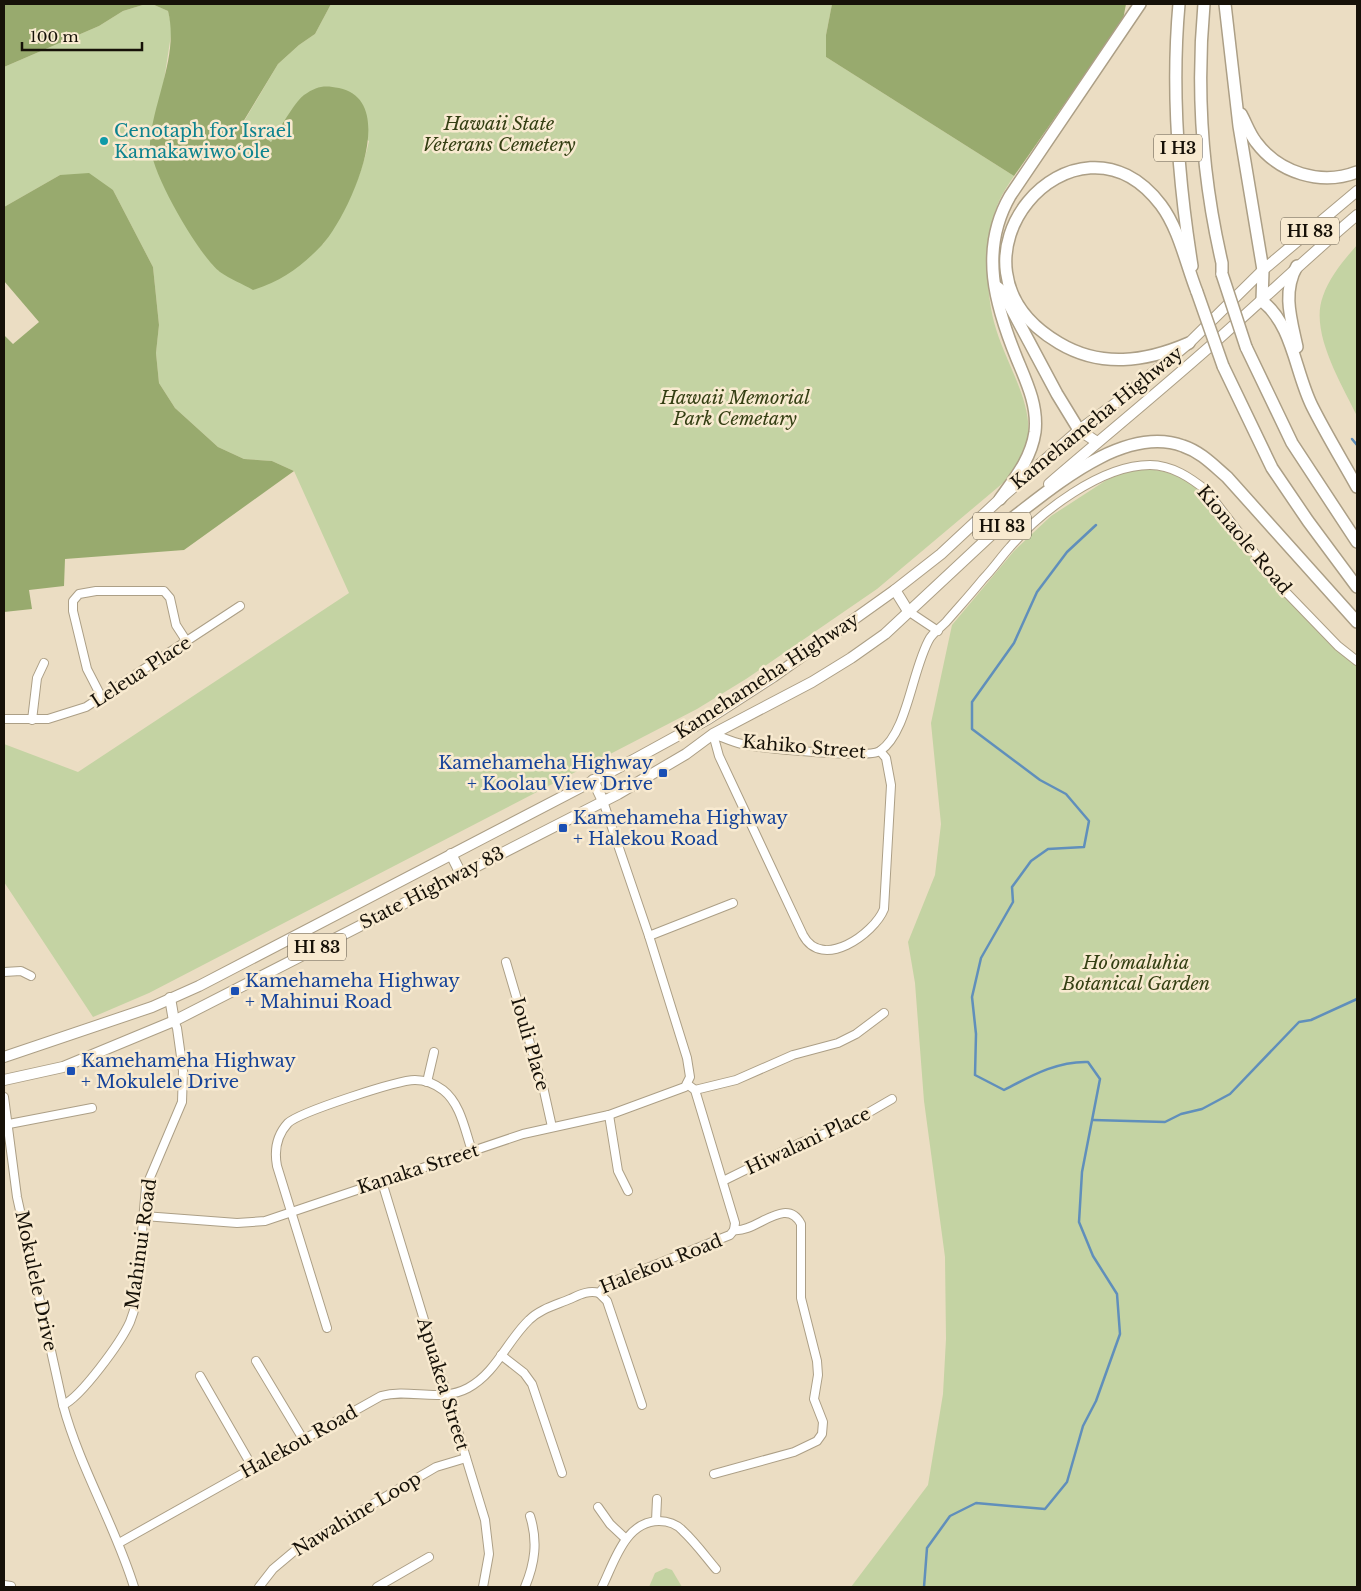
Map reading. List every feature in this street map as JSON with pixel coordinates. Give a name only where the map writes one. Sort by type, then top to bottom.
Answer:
[{"type":"highway","points":[[1000,499],[1027,459],[1033,442],[1035,414],[1030,389],[999,312],[995,293],[997,287],[993,266],[993,244],[997,224],[1005,205],[1140,4]]},
{"type":"highway","name":"I H3","points":[[1179,4],[1175,64],[1176,127],[1181,189],[1197,292],[1223,366],[1272,468],[1308,521],[1357,587]]},
{"type":"highway","name":"I H3","points":[[1204,4],[1200,61],[1201,119],[1206,177],[1222,263],[1222,274],[1246,347],[1292,443],[1357,542]]},
{"type":"highway","points":[[1225,4],[1238,107],[1263,270],[1262,301],[1273,310],[1282,322],[1312,406],[1357,487]]},
{"type":"highway","points":[[1238,107],[1254,140],[1267,155],[1282,166],[1299,174],[1317,178],[1336,178],[1357,172]]},
{"type":"highway","points":[[1189,343],[1151,357],[1119,360],[1086,355],[1056,341],[1031,320],[1013,293],[1006,263],[1009,233],[1023,206],[1044,186],[1076,170],[1091,167],[1107,169],[1134,181],[1161,205],[1174,229],[1197,292]]},
{"type":"highway","points":[[1297,266],[1289,284],[1288,296],[1295,339],[1312,406]]},
{"type":"highway","points":[[997,287],[1002,290],[1057,394],[1079,430]]},
{"type":"highway","points":[[998,529],[1070,476],[1098,459],[1129,446],[1166,441],[1185,446],[1204,457],[1227,477],[1357,622]]},
{"type":"main road","name":"Kamehameha Highway","points":[[4,1057],[92,1029],[152,1007],[199,986],[708,719],[773,677],[895,590],[941,554],[1079,430],[1120,400],[1189,343],[1263,270],[1357,191]]},
{"type":"main road","name":"Kamehameha Highway","points":[[713,734],[812,682],[885,634],[998,529],[1262,301],[1297,266],[1357,215]]},
{"type":"main road","points":[[1079,430],[1097,442]]},
{"type":"main road","points":[[895,590],[908,611]]},
{"type":"main road","points":[[708,719],[713,734]]},
{"type":"main road","name":"State Highway 83","points":[[4,1080],[63,1066],[174,1021],[603,801],[686,754],[713,734]]},
{"type":"main road","points":[[593,780],[603,801]]},
{"type":"main road","points":[[451,854],[461,874]]},
{"type":"main road","points":[[170,998],[174,1021]]},
{"type":"street","name":"Kionaole Road","points":[[938,630],[1010,546],[1046,514],[1102,476],[1132,467],[1151,465],[1172,469],[1192,479],[1207,491],[1280,586],[1338,646],[1357,661]]},
{"type":"street","points":[[102,698],[87,669],[73,611],[73,601],[78,594],[96,591],[164,591],[170,598],[176,625],[187,642]]},
{"type":"street","name":"Leleua Place","points":[[4,719],[32,720],[61,716],[86,707],[240,606]]},
{"type":"street","points":[[908,611],[938,630]]},
{"type":"street","name":"Kahiko Street","points":[[713,734],[741,744],[852,754],[875,754],[889,743],[898,727],[925,650],[932,636],[938,630]]},
{"type":"street","points":[[32,720],[36,678],[44,663]]},
{"type":"street","points":[[713,734],[719,756],[805,940],[817,949],[826,951],[840,947],[869,931],[878,921],[884,909],[892,785],[886,758],[880,751]]},
{"type":"street","points":[[603,801],[650,936],[688,1058],[690,1077],[687,1084],[695,1090],[736,1080],[793,1055],[838,1043],[856,1034],[884,1013]]},
{"type":"street","points":[[650,936],[733,903]]},
{"type":"street","name":"Iouli Place","points":[[506,962],[544,1090],[552,1127]]},
{"type":"street","points":[[4,972],[21,971],[31,976]]},
{"type":"street","name":"Mahinui Road","points":[[63,1405],[79,1395],[126,1330],[132,1317],[136,1300],[148,1180],[182,1102],[183,1071],[174,1021]]},
{"type":"street","points":[[427,1082],[434,1052]]},
{"type":"street","points":[[327,1328],[277,1166],[275,1153],[278,1140],[288,1124],[298,1116],[400,1082],[414,1080],[427,1082],[442,1089],[455,1103],[472,1151]]},
{"type":"street","name":"Kanaka Street","points":[[144,1216],[246,1224],[265,1221],[472,1151],[552,1127],[609,1115],[680,1091],[687,1084]]},
{"type":"street","name":"Halekou Road","points":[[119,1543],[381,1396],[393,1394],[447,1395],[461,1391],[476,1383],[523,1326],[540,1312],[588,1292],[599,1293],[607,1284],[728,1237],[734,1230],[735,1223],[695,1090]]},
{"type":"street","name":"Mokulele Drive","points":[[4,1097],[17,1197],[63,1405]]},
{"type":"street","name":"Hiwalani Place","points":[[723,1181],[800,1143],[848,1125],[892,1099]]},
{"type":"street","points":[[9,1124],[92,1108]]},
{"type":"street","points":[[609,1115],[618,1171],[628,1191]]},
{"type":"street","name":"Apuakea Street","points":[[382,1182],[488,1531],[489,1554],[485,1587]]},
{"type":"street","points":[[714,1474],[803,1449],[818,1441],[823,1430],[823,1422],[814,1399],[818,1375],[817,1361],[801,1298],[801,1224],[796,1216],[784,1212],[776,1214],[748,1229],[734,1230]]},
{"type":"street","points":[[599,1293],[608,1301],[642,1405]]},
{"type":"street","points":[[501,1355],[524,1373],[532,1384],[562,1473]]},
{"type":"street","points":[[256,1361],[303,1439]]},
{"type":"street","points":[[200,1376],[253,1468]]},
{"type":"street","points":[[63,1405],[72,1434],[119,1543],[134,1587]]},
{"type":"street","name":"Nawahine Loop","points":[[259,1587],[281,1561],[298,1548],[436,1467],[466,1458]]},
{"type":"street","points":[[656,1521],[658,1499]]},
{"type":"street","points":[[598,1507],[610,1524],[626,1539]]},
{"type":"street","points":[[525,1587],[535,1556],[530,1516]]},
{"type":"street","points":[[602,1587],[626,1539],[639,1526],[656,1521],[674,1524],[684,1531],[716,1568]]},
{"type":"street","points":[[377,1587],[429,1557]]},
{"type":"green space","points":[[4,4],[146,4],[123,11],[99,26],[4,67]]},
{"type":"green space","name":"Hawaii Memorial Park Cemetary","points":[[152,4],[168,11],[172,28],[163,87],[156,116],[186,224],[200,249],[219,271],[323,244],[351,195],[369,141],[303,96],[271,142],[243,123],[278,64],[299,45],[315,34],[331,4],[832,4],[826,35],[826,57],[1014,176],[1002,196],[991,228],[988,277],[994,322],[1025,404],[1028,424],[1027,443],[1019,463],[1003,483],[877,589],[746,679],[697,709],[149,993],[93,1017],[4,882],[4,744],[78,772],[349,593],[294,471],[272,461],[244,459],[218,447],[175,408],[159,383],[156,353],[159,325],[153,267],[113,190],[60,175],[4,207],[4,67],[99,26],[123,11]]},
{"type":"green space","points":[[152,4],[331,4],[315,34],[299,45],[278,64],[243,122],[271,142],[291,110],[304,95],[321,87],[339,88],[357,97],[367,114],[368,136],[364,161],[344,210],[333,231],[322,245],[291,272],[264,286],[253,290],[224,275],[211,263],[176,211],[157,171],[150,142],[168,60],[171,27],[168,11]]},
{"type":"green space","points":[[832,4],[1126,4],[1123,20],[1014,176],[826,57],[826,35]]},
{"type":"green space","points":[[89,173],[113,190],[153,267],[159,325],[156,353],[159,383],[175,408],[218,447],[244,459],[272,461],[294,471],[184,550],[65,559],[64,586],[29,590],[32,609],[4,612],[4,335],[13,344],[39,322],[4,281],[4,207],[60,175]]},
{"type":"green space","points":[[1357,245],[1357,416],[1329,358],[1320,325],[1320,310],[1329,282],[1342,262]]},
{"type":"green space","name":"Ho'omaluhia Botanical Garden","points":[[1141,469],[1156,470],[1170,474],[1197,488],[1277,589],[1340,653],[1357,666],[1357,1587],[851,1587],[928,1485],[943,1394],[946,1339],[945,1257],[924,1101],[915,983],[908,942],[935,875],[941,824],[931,723],[952,625],[1014,551],[1051,516],[1105,481],[1123,472]]},
{"type":"green space","points":[[666,1568],[672,1570],[682,1587],[649,1587],[655,1573]]},
{"type":"waterway","points":[[1352,439],[1357,445]]},
{"type":"waterway","points":[[924,1587],[927,1548],[950,1516],[976,1503],[1045,1509],[1067,1482],[1083,1426],[1096,1401],[1120,1334],[1117,1294],[1093,1256],[1079,1222],[1082,1172],[1100,1079],[1088,1062],[1077,1062],[1055,1067],[1004,1090],[975,1075],[976,1034],[972,997],[981,958],[1013,902],[1012,887],[1031,861],[1048,849],[1084,847],[1089,821],[1066,794],[1040,780],[972,729],[972,702],[1014,643],[1037,592],[1067,552],[1096,525]]},
{"type":"waterway","points":[[1093,1120],[1165,1122],[1181,1114],[1202,1109],[1230,1094],[1299,1022],[1311,1020],[1357,999]]},
{"type":"place","name":"Cenotaph for Israel Kamakawiwoʻole","points":[[104,141]]},
{"type":"place","name":"Kamehameha Highway + Koolau View Drive","points":[[663,773]]},
{"type":"place","name":"Kamehameha Highway + Halekou Road","points":[[563,828]]},
{"type":"place","name":"Kamehameha Highway + Mahinui Road","points":[[235,991]]},
{"type":"place","name":"Kamehameha Highway + Mokulele Drive","points":[[71,1071]]},
{"type":"park label","name":"Hawaii State Veterans Cemetery","points":[[499,134]]}]
